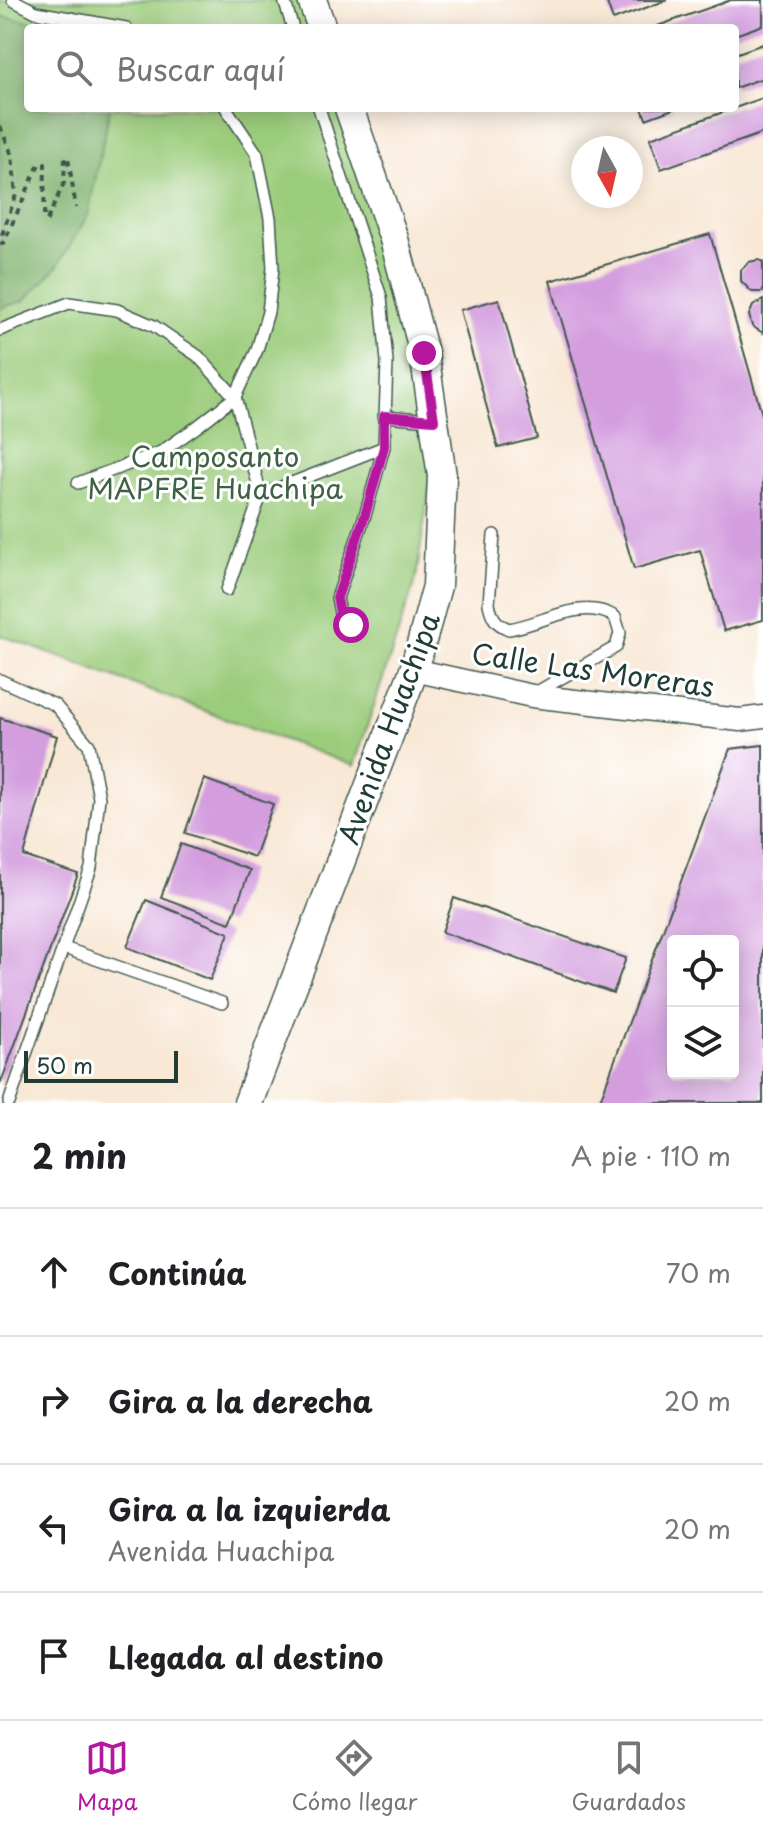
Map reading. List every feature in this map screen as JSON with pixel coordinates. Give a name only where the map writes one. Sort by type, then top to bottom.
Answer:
[{"type":"street","points":[[312,0],[321,24]]},
{"type":"street","name":"Avenida Huachipa","points":[[248,1103],[414,670],[437,586],[442,476],[424,353],[394,239],[350,112]]},
{"type":"street","name":"Calle Las Moreras","points":[[414,670],[532,696],[740,720],[763,717]]},
{"type":"lane","points":[[13,0],[36,12],[104,24]]},
{"type":"lane","points":[[284,0],[292,24]]},
{"type":"lane","points":[[78,483],[161,452],[235,397],[257,350],[268,312],[273,268],[270,218],[257,154],[229,112]]},
{"type":"lane","points":[[320,112],[381,297],[387,362],[384,447],[337,598],[340,613],[351,625]]},
{"type":"lane","points":[[0,330],[69,303],[117,310],[154,326],[198,356],[235,397],[261,495],[227,590]]},
{"type":"lane","points":[[384,416],[434,420]]},
{"type":"lane","points":[[261,495],[384,447]]},
{"type":"lane","points":[[494,535],[489,604],[491,615],[498,625],[509,629],[581,609],[601,609],[615,617],[620,633],[616,647],[532,696]]},
{"type":"lane","points":[[0,680],[55,705],[89,745],[99,798],[91,868],[9,1103]]},
{"type":"lane","points":[[64,948],[222,1003]]},
{"type":"path","points":[[0,126],[12,155],[16,195],[0,241],[3,244],[39,164],[45,163],[44,219],[47,220],[64,183],[65,157],[68,157],[76,208]]},
{"type":"green space","name":"Camposanto MAPFRE Huachipa","points":[[0,0],[301,0],[309,24],[24,24],[24,112],[338,112],[415,344],[431,477],[416,579],[354,766],[0,635]]},
{"type":"green space","points":[[0,16],[41,24],[24,24],[24,112],[109,112],[88,215],[57,267],[24,301],[0,308]]},
{"type":"building","points":[[606,0],[667,0],[613,20]]},
{"type":"building","points":[[731,0],[763,0],[763,25],[739,34],[739,24],[663,24]]},
{"type":"building","points":[[763,44],[763,78],[739,87],[739,53]]},
{"type":"building","points":[[763,98],[763,133],[661,169],[650,138],[723,112],[739,112],[739,106]]},
{"type":"building","points":[[643,112],[665,112],[646,119]]},
{"type":"building","points":[[710,234],[763,418],[763,620],[724,631],[700,550],[634,569],[550,281]]},
{"type":"building","points":[[749,262],[763,262],[763,292],[752,292],[741,281],[741,270]]},
{"type":"building","points":[[499,299],[537,438],[498,448],[460,310]]},
{"type":"building","points":[[763,300],[763,333],[752,326],[749,315],[753,306]]},
{"type":"building","points":[[0,718],[57,736],[24,856],[78,874],[0,1085]]},
{"type":"building","points":[[763,745],[763,1103],[599,1103],[730,749]]},
{"type":"building","points":[[204,779],[273,804],[254,857],[185,833]]},
{"type":"building","points":[[181,844],[250,870],[230,923],[161,897]]},
{"type":"building","points":[[454,898],[626,958],[613,993],[442,932]]},
{"type":"building","points":[[146,900],[229,933],[210,980],[127,947]]},
{"type":"route","points":[[351,625],[340,613],[337,598],[384,447],[384,416],[434,420],[424,353]]}]
